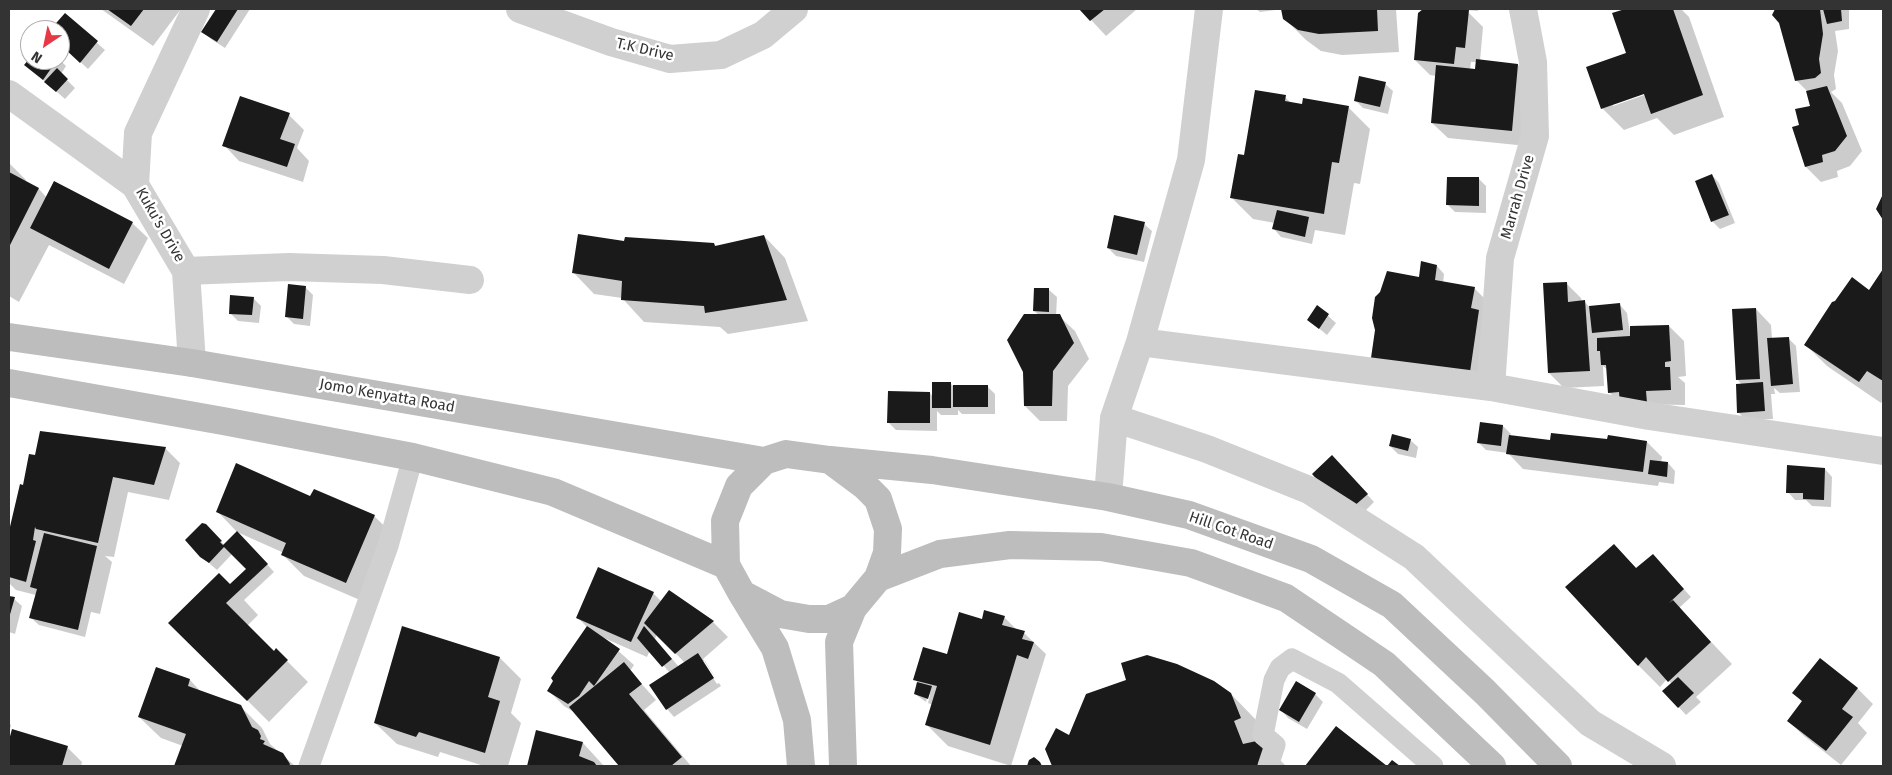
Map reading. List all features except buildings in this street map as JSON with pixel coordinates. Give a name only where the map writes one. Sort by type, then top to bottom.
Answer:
[{"type":"main road","name":"Jomo Kenyatta Road","points":[[9,337],[192,363],[764,461]]},
{"type":"main road","points":[[9,383],[413,458],[552,492],[726,565]]},
{"type":"main road","points":[[801,766],[797,720],[775,648],[726,565],[725,521],[740,486],[764,461],[786,454],[830,460],[865,486],[878,499],[888,530],[887,553],[878,578],[853,608],[839,642],[843,766]]},
{"type":"main road","name":"Hill Cot Road","points":[[830,460],[932,470],[1108,497],[1189,515],[1311,559],[1392,605],[1485,692],[1558,766]]},
{"type":"main road","points":[[878,578],[940,554],[1010,545],[1101,547],[1191,563],[1286,598],[1384,664],[1483,763]]},
{"type":"main road","points":[[742,594],[780,614],[810,619],[829,619],[853,608]]},
{"type":"street","name":"Kuku's Drive","points":[[192,363],[186,271],[135,185],[138,133],[196,9]]},
{"type":"street","name":"T.K Drive","points":[[520,9],[611,42],[670,59],[721,55],[763,35],[792,9]]},
{"type":"street","points":[[1108,497],[1114,418],[1140,342],[1191,160],[1209,9]]},
{"type":"street","name":"Marrah Drive","points":[[1491,387],[1500,258],[1535,136],[1533,62],[1523,9]]},
{"type":"street","points":[[9,94],[135,185]]},
{"type":"street","points":[[186,271],[298,267],[383,270],[470,280]]},
{"type":"street","points":[[1140,342],[1491,387],[1649,416],[1883,451]]},
{"type":"street","points":[[1114,418],[1207,449],[1309,490],[1414,557],[1590,723],[1662,766]]},
{"type":"lane","points":[[309,766],[388,546],[413,458]]},
{"type":"lane","points":[[1268,766],[1275,746],[1263,735],[1274,680],[1280,668],[1292,659],[1338,683],[1432,766]]}]
